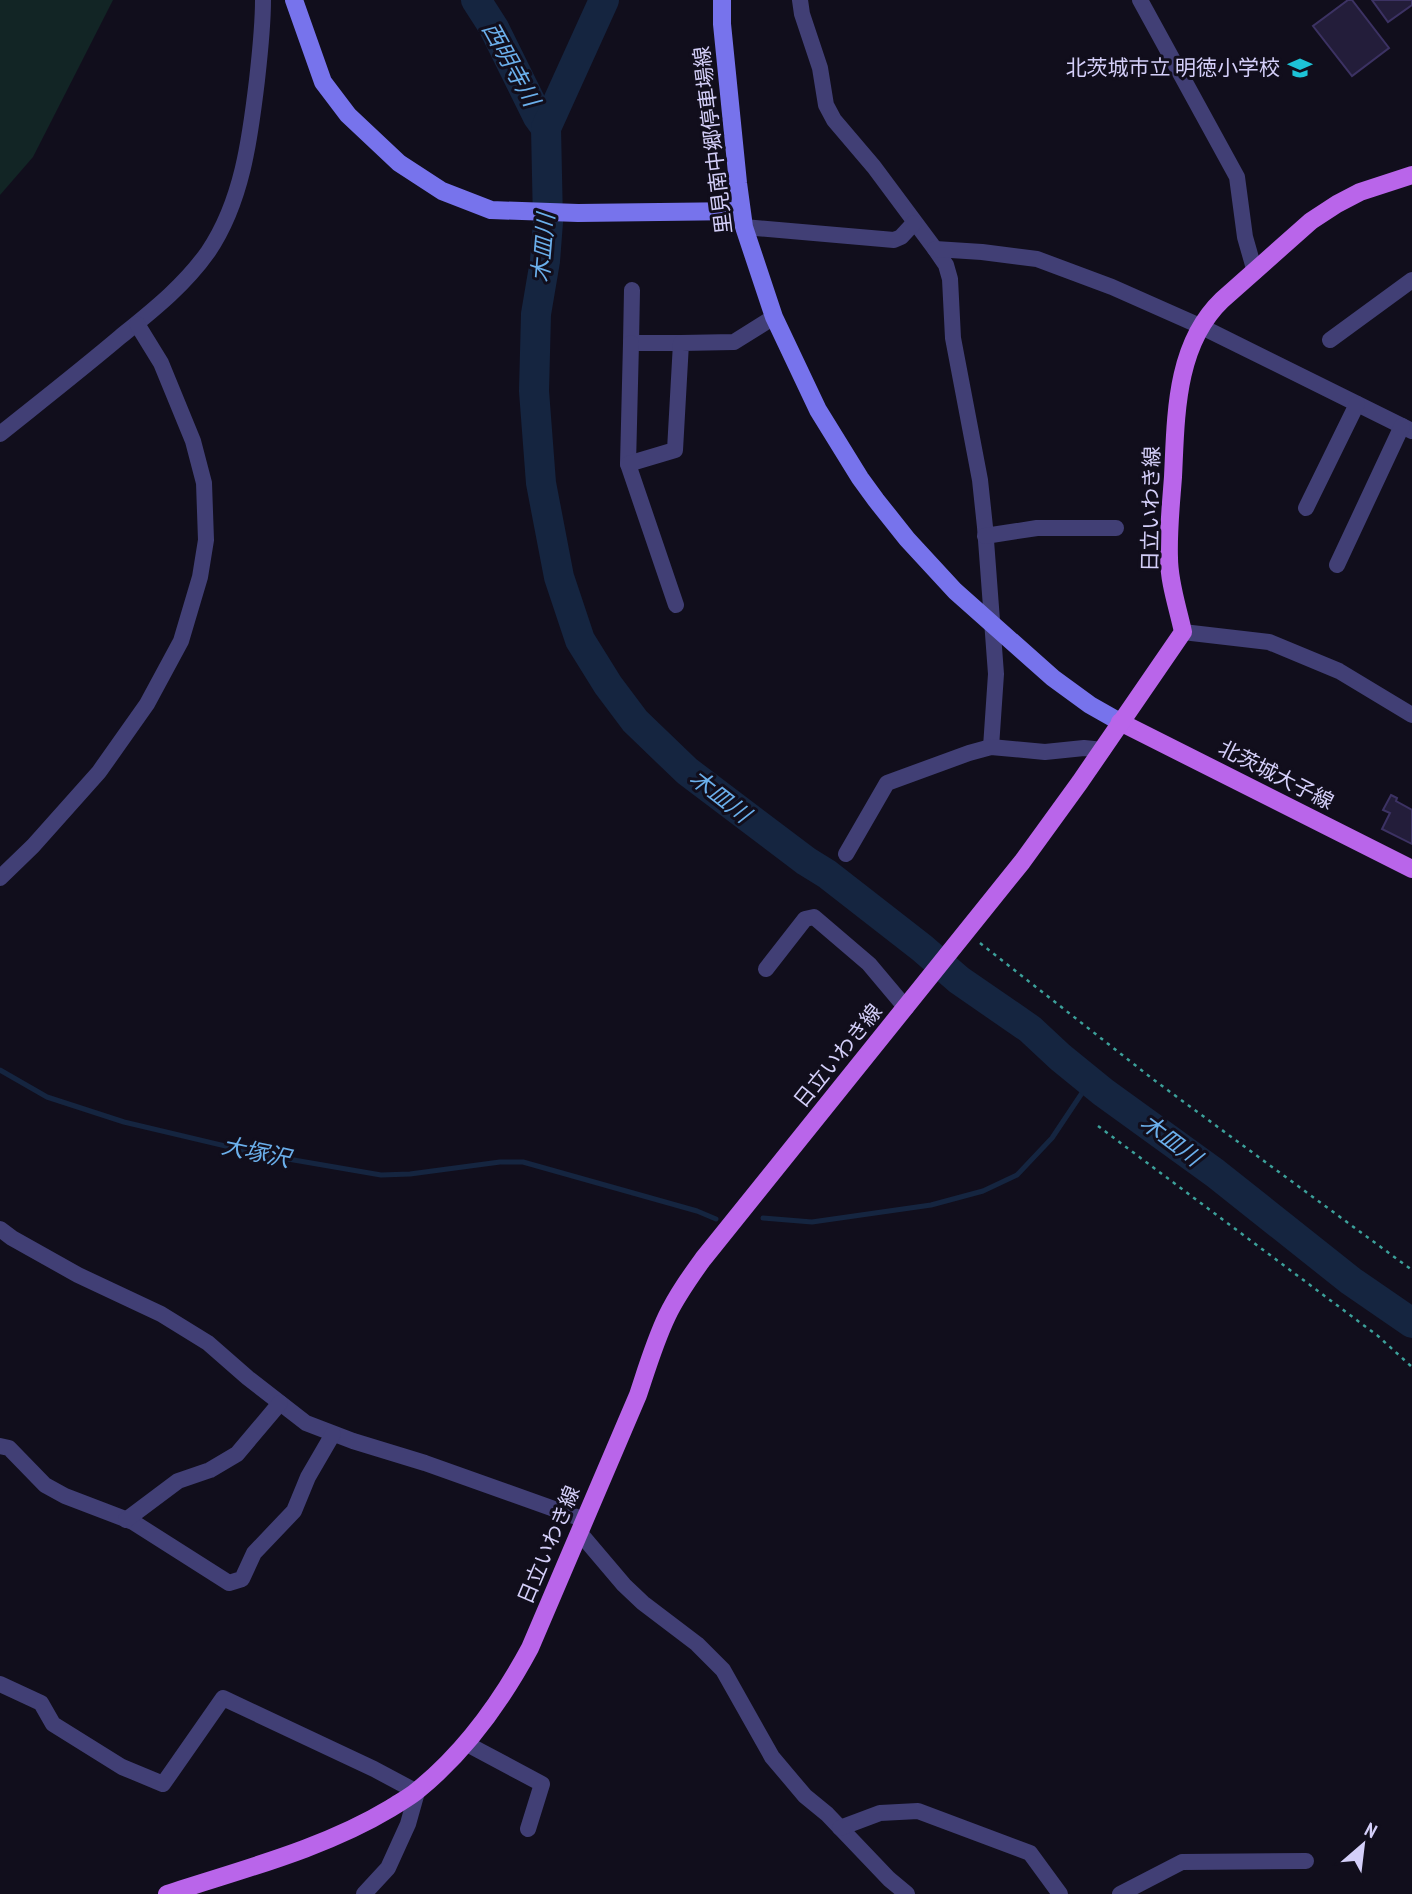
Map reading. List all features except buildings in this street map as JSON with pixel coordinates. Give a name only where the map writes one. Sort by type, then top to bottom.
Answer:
[{"type":"main road","points":[[294,0],[323,82],[348,115],[400,163],[442,191],[491,210],[742,219]]},
{"type":"main road","name":"里見南中郷停車場線","points":[[722,0],[722,24],[742,219],[774,317],[818,410],[859,478],[907,539],[955,591],[1053,678],[1090,705],[1120,722]]},
{"type":"main road","name":"日立いわき線","points":[[167,1894],[358,1826],[417,1792],[467,1744],[496,1706],[530,1648],[638,1395],[668,1315],[684,1286],[1022,862],[1103,750],[1183,632],[1168,560],[1171,505],[1182,381],[1186,358],[1200,326],[1209,313],[1311,221],[1360,192],[1410,180]]},
{"type":"main road","name":"北茨城大子線","points":[[1120,722],[1412,869]]},
{"type":"street","points":[[0,434],[177,290],[208,251],[230,210],[241,180],[254,108],[263,28],[263,0]]},
{"type":"street","points":[[800,0],[820,68],[826,105],[834,120],[874,167],[935,249],[946,265],[950,279],[953,338],[980,480],[985,536],[996,674],[991,747]]},
{"type":"street","points":[[1140,0],[1237,177],[1245,237],[1255,272]]},
{"type":"street","points":[[742,219],[894,240],[901,237],[914,223]]},
{"type":"street","points":[[935,249],[1037,259],[1112,287],[1200,326],[1407,429],[1337,565]]},
{"type":"street","points":[[1330,340],[1412,281]]},
{"type":"street","points":[[632,290],[628,464],[676,605]]},
{"type":"street","points":[[631,343],[734,342],[774,317]]},
{"type":"street","points":[[0,878],[33,846],[99,772],[147,704],[181,641],[200,577],[206,541],[204,483],[192,441],[161,363],[137,324]]},
{"type":"street","points":[[628,464],[675,450],[681,343]]},
{"type":"street","points":[[1306,508],[1357,404]]},
{"type":"street","points":[[985,536],[1037,528],[1116,527]]},
{"type":"street","points":[[1183,632],[1269,642],[1339,671],[1412,715]]},
{"type":"street","points":[[846,854],[887,783],[991,747],[1045,752],[1084,748],[1103,750]]},
{"type":"street","points":[[766,969],[805,919],[814,918],[869,964],[906,1008]]},
{"type":"street","points":[[0,1229],[78,1275],[161,1314],[208,1343],[306,1423],[425,1463],[582,1526],[624,1585],[697,1644],[723,1670],[772,1757],[805,1796],[907,1894]]},
{"type":"street","points":[[125,1520],[178,1481],[210,1470],[237,1454],[280,1403]]},
{"type":"street","points":[[0,1446],[9,1448],[45,1485],[65,1496],[133,1522],[229,1583],[242,1579],[254,1553],[294,1511],[308,1477],[333,1434]]},
{"type":"street","points":[[0,1684],[41,1703],[53,1724],[122,1767],[163,1784],[223,1699],[374,1769],[417,1792],[408,1824],[388,1868],[364,1894]]},
{"type":"street","points":[[467,1744],[542,1784],[528,1829]]},
{"type":"street","points":[[840,1828],[880,1813],[918,1811],[1030,1853],[1060,1894]]},
{"type":"street","points":[[1120,1894],[1182,1862],[1306,1861]]},
{"type":"path","points":[[962,937],[1412,1270]]},
{"type":"path","points":[[1098,1126],[1378,1336],[1412,1367]]},
{"type":"green space","points":[[0,0],[113,0],[33,157],[0,195]]},
{"type":"waterway","name":"西明寺川","points":[[476,0],[494,28],[546,128]]},
{"type":"waterway","name":"木皿川","points":[[604,0],[546,128],[548,222],[536,314],[534,391],[541,483],[559,577],[580,640],[608,685],[635,721],[687,771],[827,874],[959,980],[1030,1029],[1103,1092],[1215,1173],[1351,1281],[1412,1323]]},
{"type":"waterway","name":"大塚沢","points":[[0,1070],[47,1097],[124,1122],[259,1154],[381,1175],[523,1162],[697,1211],[716,1219]]},
{"type":"waterway","points":[[763,1218],[812,1222],[931,1205],[983,1191],[1017,1175],[1052,1138],[1090,1081]]},
{"type":"place","name":"北茨城市立 明徳小学校","points":[[1300,68]]}]
